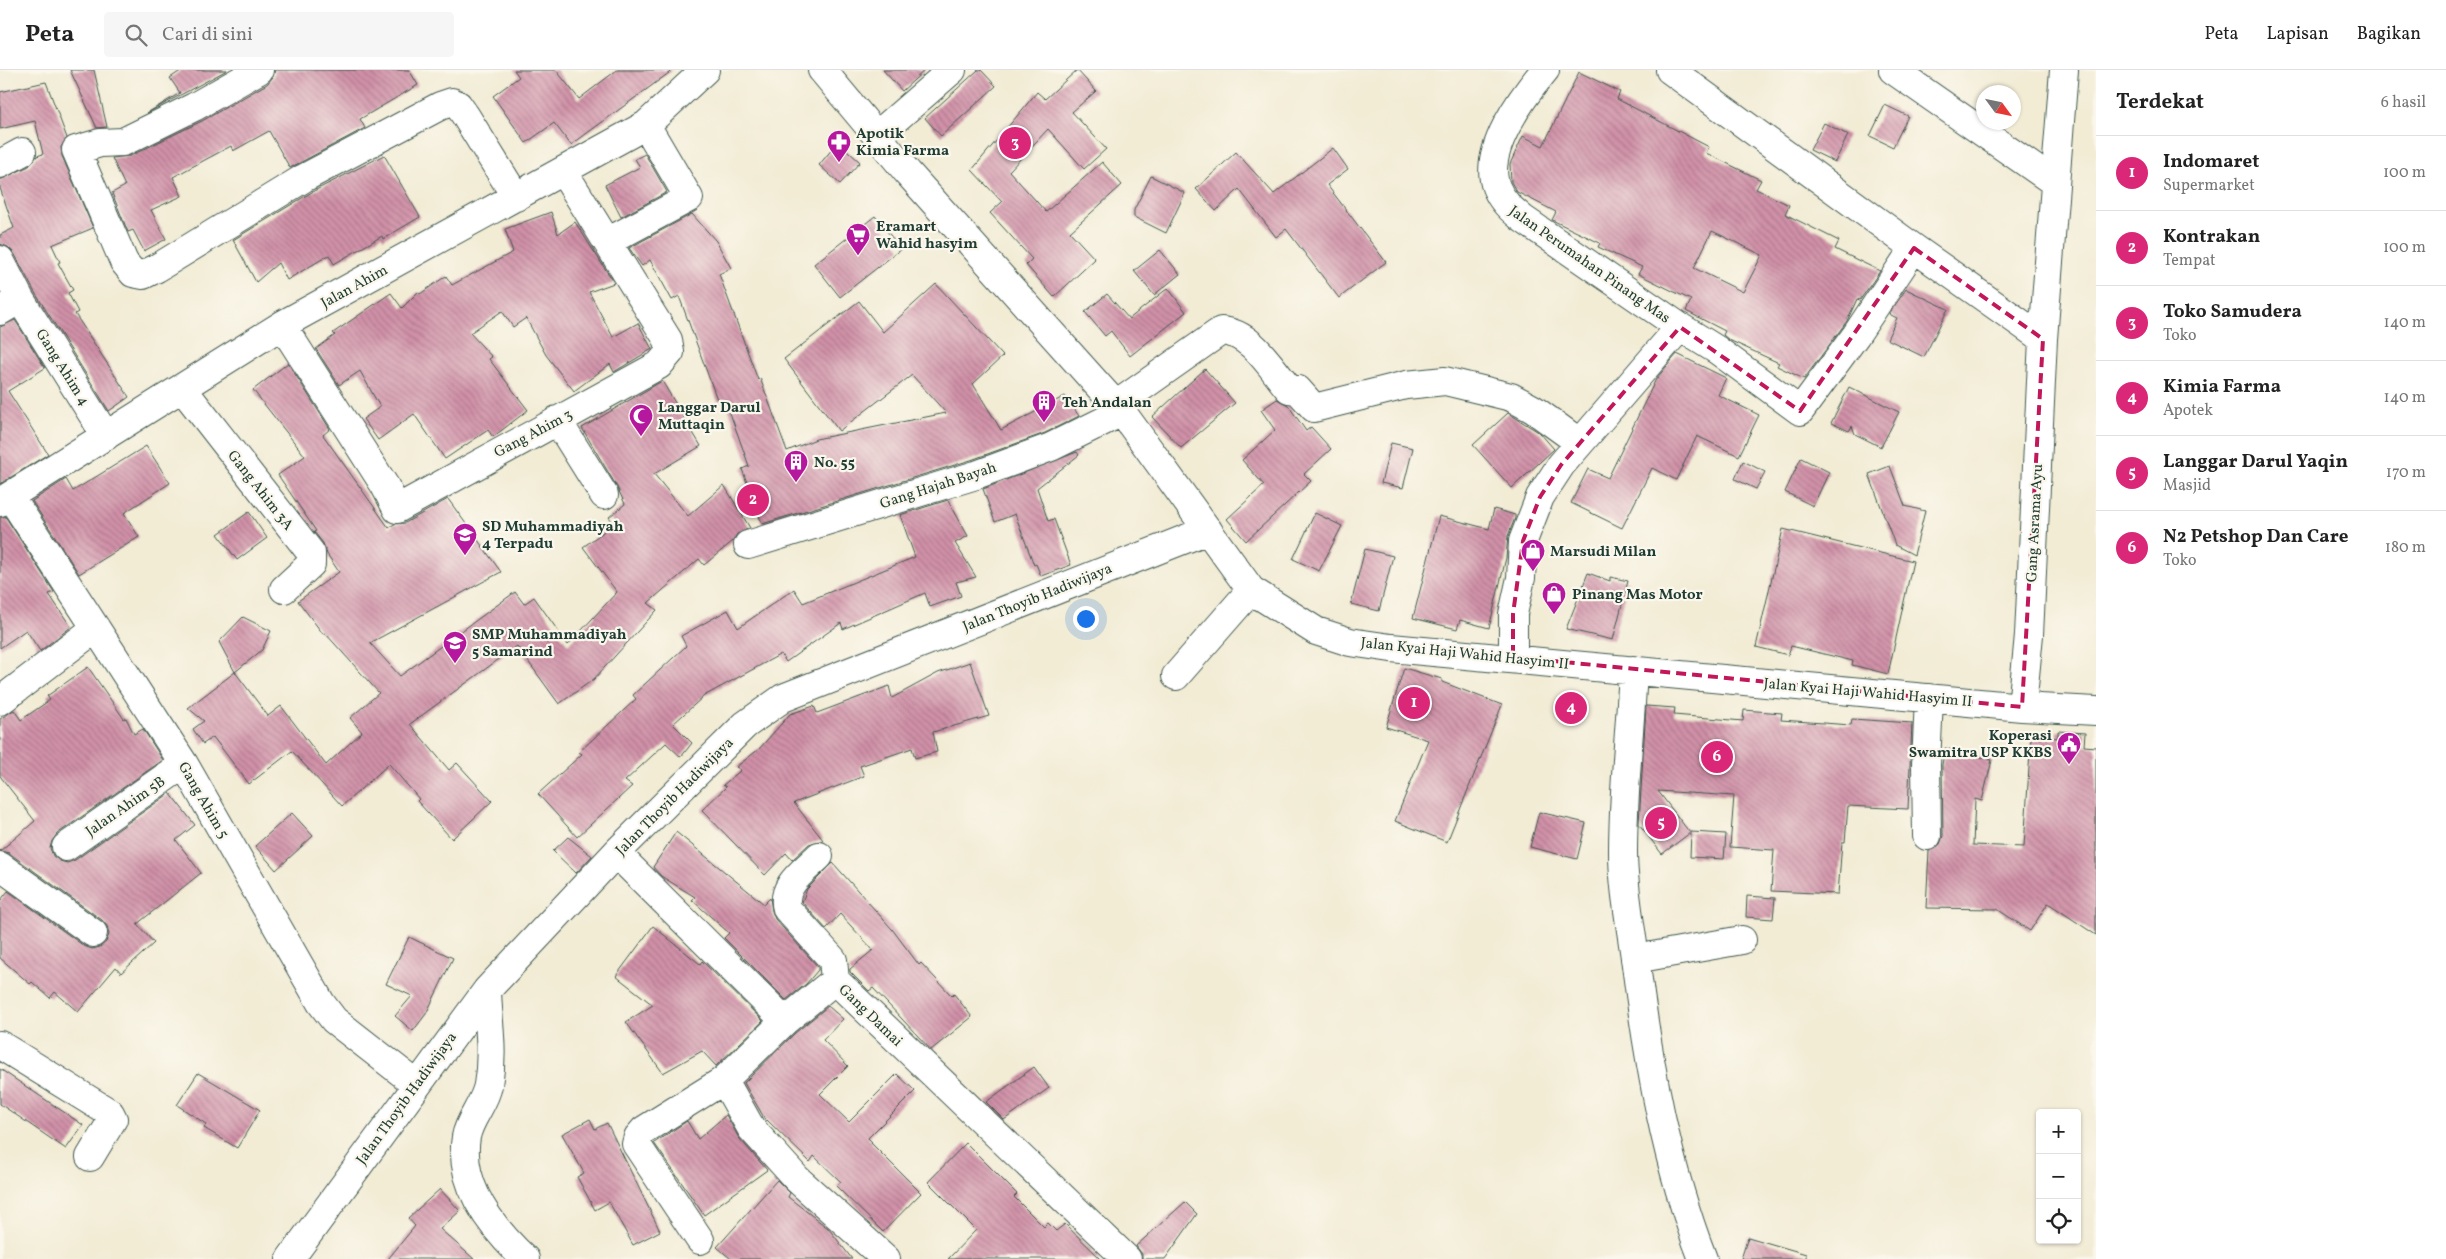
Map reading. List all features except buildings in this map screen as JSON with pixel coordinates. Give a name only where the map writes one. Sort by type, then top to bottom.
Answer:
[{"type":"street","points":[[259,70],[194,107],[123,142],[100,143],[76,150],[129,270],[138,275],[143,275],[157,268],[304,178],[440,106],[452,102],[458,105],[465,114],[516,197]]},
{"type":"street","name":"Jalan Ahim","points":[[5,499],[282,325],[646,125],[705,70]]},
{"type":"street","name":"Jalan Kyai Haji Wahid Hasyim II","points":[[822,70],[876,136],[1119,408],[1252,590],[1316,631],[1350,642],[1391,648],[1513,657],[2022,707],[2096,711]]},
{"type":"street","points":[[876,136],[952,70]]},
{"type":"street","name":"Jalan Perumahan Pinang Mas","points":[[1513,657],[1513,614],[1520,578],[1523,540],[1540,497],[1561,465],[1680,327],[1523,219],[1506,204],[1496,186],[1494,166],[1498,146],[1509,120],[1545,70]]},
{"type":"street","points":[[1670,70],[1914,248],[2043,339]]},
{"type":"street","points":[[1893,70],[2054,182]]},
{"type":"street","name":"Gang Asrama Ayu","points":[[2022,707],[2029,635],[2043,339],[2064,70]]},
{"type":"street","points":[[607,242],[689,198],[646,125]]},
{"type":"street","name":"Gang Ahim 3","points":[[282,325],[385,486],[397,509],[658,365],[670,352],[668,340],[563,171]]},
{"type":"street","points":[[1680,327],[1717,350],[1800,411],[1856,335],[1914,248]]},
{"type":"street","name":"Gang Ahim 4","points":[[0,260],[10,305],[106,436]]},
{"type":"street","name":"Gang Hajah Bayah","points":[[748,545],[976,475],[1050,447],[1119,408],[1221,330],[1229,331],[1247,340],[1289,389],[1298,390],[1314,408],[1406,385],[1445,381],[1511,397],[1580,443]]},
{"type":"street","name":"Gang Ahim 3A","points":[[182,388],[311,553],[311,564],[284,589]]},
{"type":"street","points":[[557,420],[604,495]]},
{"type":"street","name":"Gang Ahim 5","points":[[5,499],[96,628],[184,764],[321,1003],[334,1020],[416,1084]]},
{"type":"street","name":"Jalan Thoyib Hadiwijaya","points":[[290,1259],[416,1084],[487,990],[616,853],[745,725],[784,698],[1208,530]]},
{"type":"street","points":[[1176,676],[1252,590]]},
{"type":"street","points":[[0,701],[96,628]]},
{"type":"street","points":[[1633,670],[1623,852],[1635,960],[1647,1052],[1661,1117],[1686,1216],[1703,1259]]},
{"type":"street","points":[[1927,836],[1926,765],[1929,698]]},
{"type":"street","name":"Jalan Ahim 5B","points":[[66,847],[184,764]]},
{"type":"street","points":[[616,853],[785,1021]]},
{"type":"street","points":[[819,856],[790,885],[785,893],[785,902],[787,909],[833,960],[835,980]]},
{"type":"street","points":[[0,866],[93,934]]},
{"type":"street","points":[[1635,960],[1742,940]]},
{"type":"street","name":"Gang Damai","points":[[700,1240],[636,1144],[638,1137],[644,1130],[724,1080],[785,1021],[835,980],[1128,1259]]},
{"type":"street","points":[[487,990],[493,1055],[488,1088],[466,1136],[466,1162],[477,1200],[492,1225],[517,1257]]},
{"type":"street","points":[[0,1045],[110,1113],[113,1119],[90,1157]]},
{"type":"street","points":[[724,1080],[751,1128],[797,1178],[886,1259]]},
{"type":"highlighted area","points":[[1914,248],[2043,339],[2022,707],[1513,657],[1513,614],[1523,541],[1540,497],[1561,465],[1680,327],[1800,411]]},
{"type":"place","name":"Toko Samudera","points":[[1015,143]]},
{"type":"place","name":"Apotik Kimia Farma","points":[[839,163]]},
{"type":"place","name":"Eramart Wahid hasyim","points":[[858,256]]},
{"type":"place","name":"Teh Andalan","points":[[1044,423]]},
{"type":"place","name":"Langgar Darul Muttaqin","points":[[641,437]]},
{"type":"place","name":"No. 55","points":[[796,483]]},
{"type":"place","name":"Kontrakan","points":[[753,500]]},
{"type":"place","name":"SD Muhammadiyah 4 Terpadu","points":[[465,556]]},
{"type":"place","name":"Marsudi Milan","points":[[1533,572]]},
{"type":"place","name":"Pinang Mas Motor","points":[[1554,615]]},
{"type":"place","name":"SMP Muhammadiyah 5 Samarind","points":[[455,664]]},
{"type":"place","name":"Indomaret","points":[[1414,703]]},
{"type":"place","name":"Kimia Farma","points":[[1571,708]]},
{"type":"place","name":"N2 Petshop Dan Care","points":[[1717,757]]},
{"type":"place","name":"Koperasi Swamitra USP KKBS","points":[[2069,765]]},
{"type":"place","name":"Langgar Darul Yaqin","points":[[1661,823]]}]
